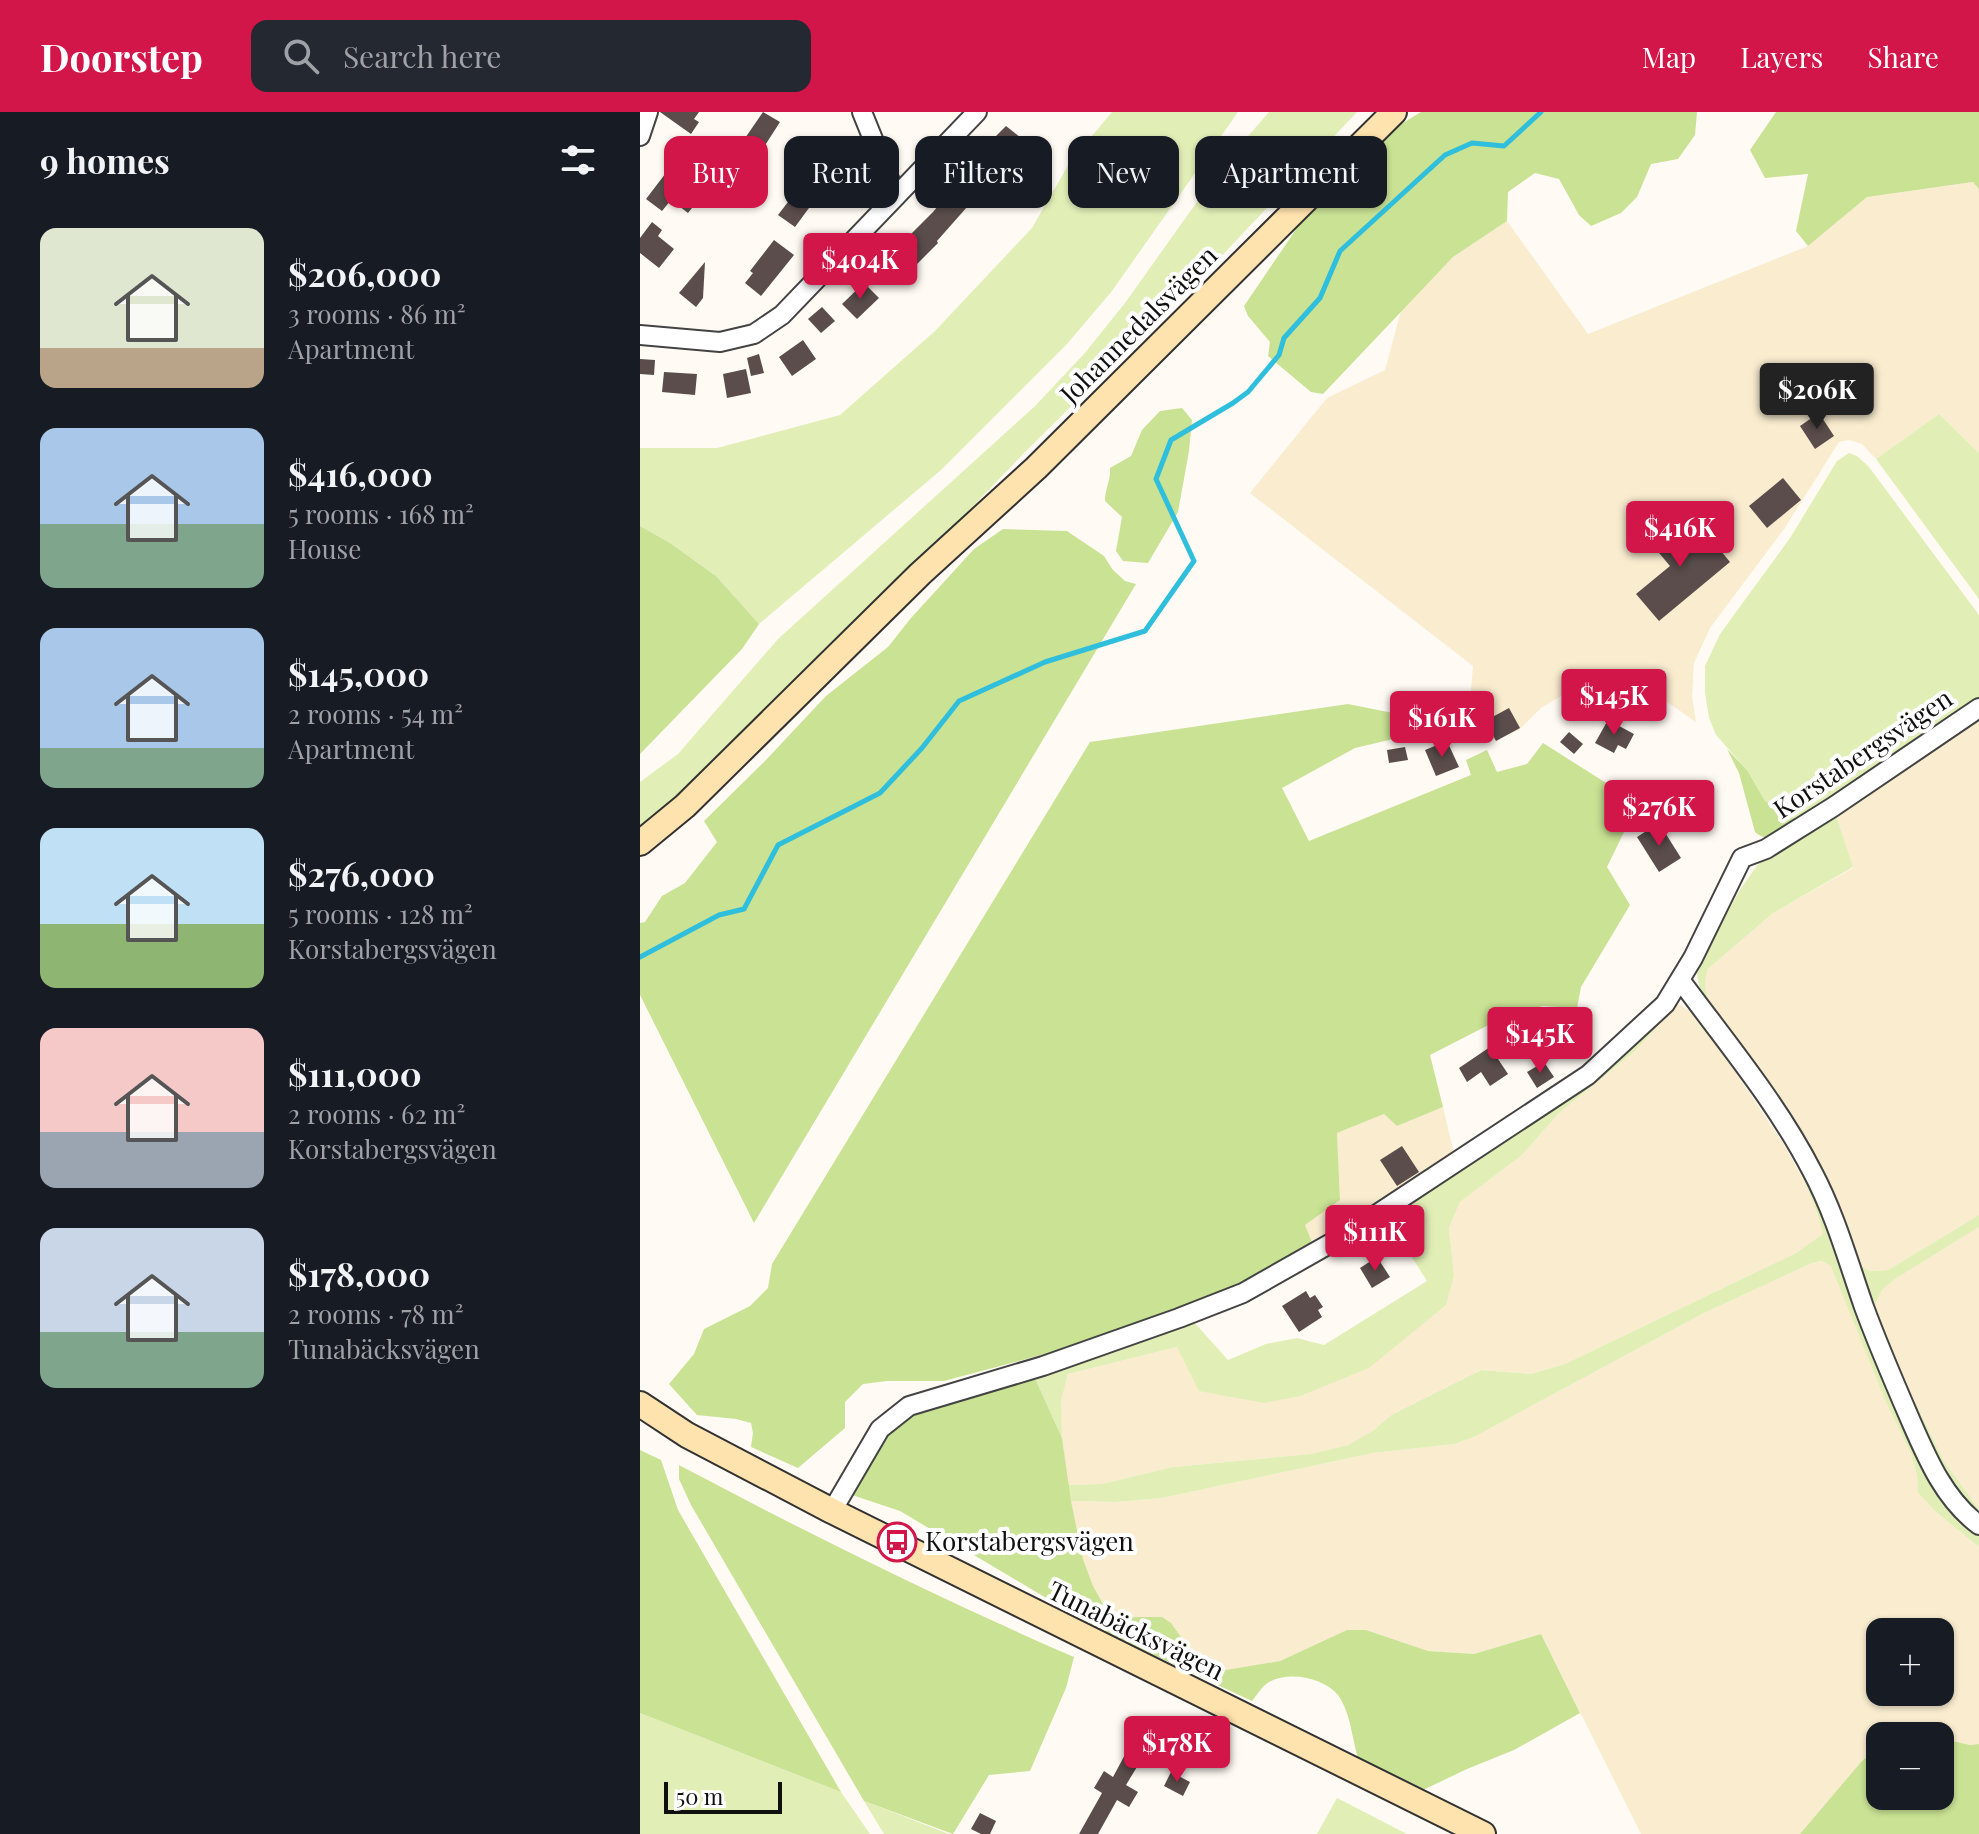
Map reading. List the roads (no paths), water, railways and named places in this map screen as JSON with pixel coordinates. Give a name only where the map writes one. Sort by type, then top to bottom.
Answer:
[{"type":"main road","name":"Johannedalsvägen","points":[[640,843],[685,806],[920,574],[1027,460],[1270,220],[1373,112]]},
{"type":"main road","name":"Johannedalsvägen","points":[[920,574],[1036,468],[1394,112]]},
{"type":"main road","name":"Johannedalsvägen","points":[[640,862],[685,806]]},
{"type":"main road","name":"Tunabäcksvägen","points":[[640,1404],[687,1435],[832,1511],[1483,1834]]},
{"type":"street","points":[[640,136],[648,112]]},
{"type":"street","points":[[862,112],[872,136]]},
{"type":"street","points":[[899,193],[977,112]]},
{"type":"street","points":[[640,335],[720,342],[754,334],[782,315],[885,208]]},
{"type":"street","name":"Korstabergsvägen","points":[[832,1511],[880,1429],[909,1406],[1043,1366],[1243,1293],[1347,1234],[1588,1075],[1665,1004],[1681,981],[1742,858],[1766,849],[1833,807],[1979,708]]},
{"type":"street","points":[[1681,981],[1743,1065],[1812,1170],[1844,1245],[1865,1309],[1933,1470],[1956,1503],[1979,1525]]},
{"type":"waterway","points":[[640,957],[719,915],[744,909],[778,845],[880,793],[922,748],[959,701],[1045,662],[1145,631],[1194,561],[1156,479],[1171,440],[1248,392],[1279,355],[1284,338],[1320,298],[1340,251],[1445,155],[1472,143],[1504,146],[1541,112]]},
{"type":"place","name":"Korstabergsvägen","points":[[897,1542]]}]
